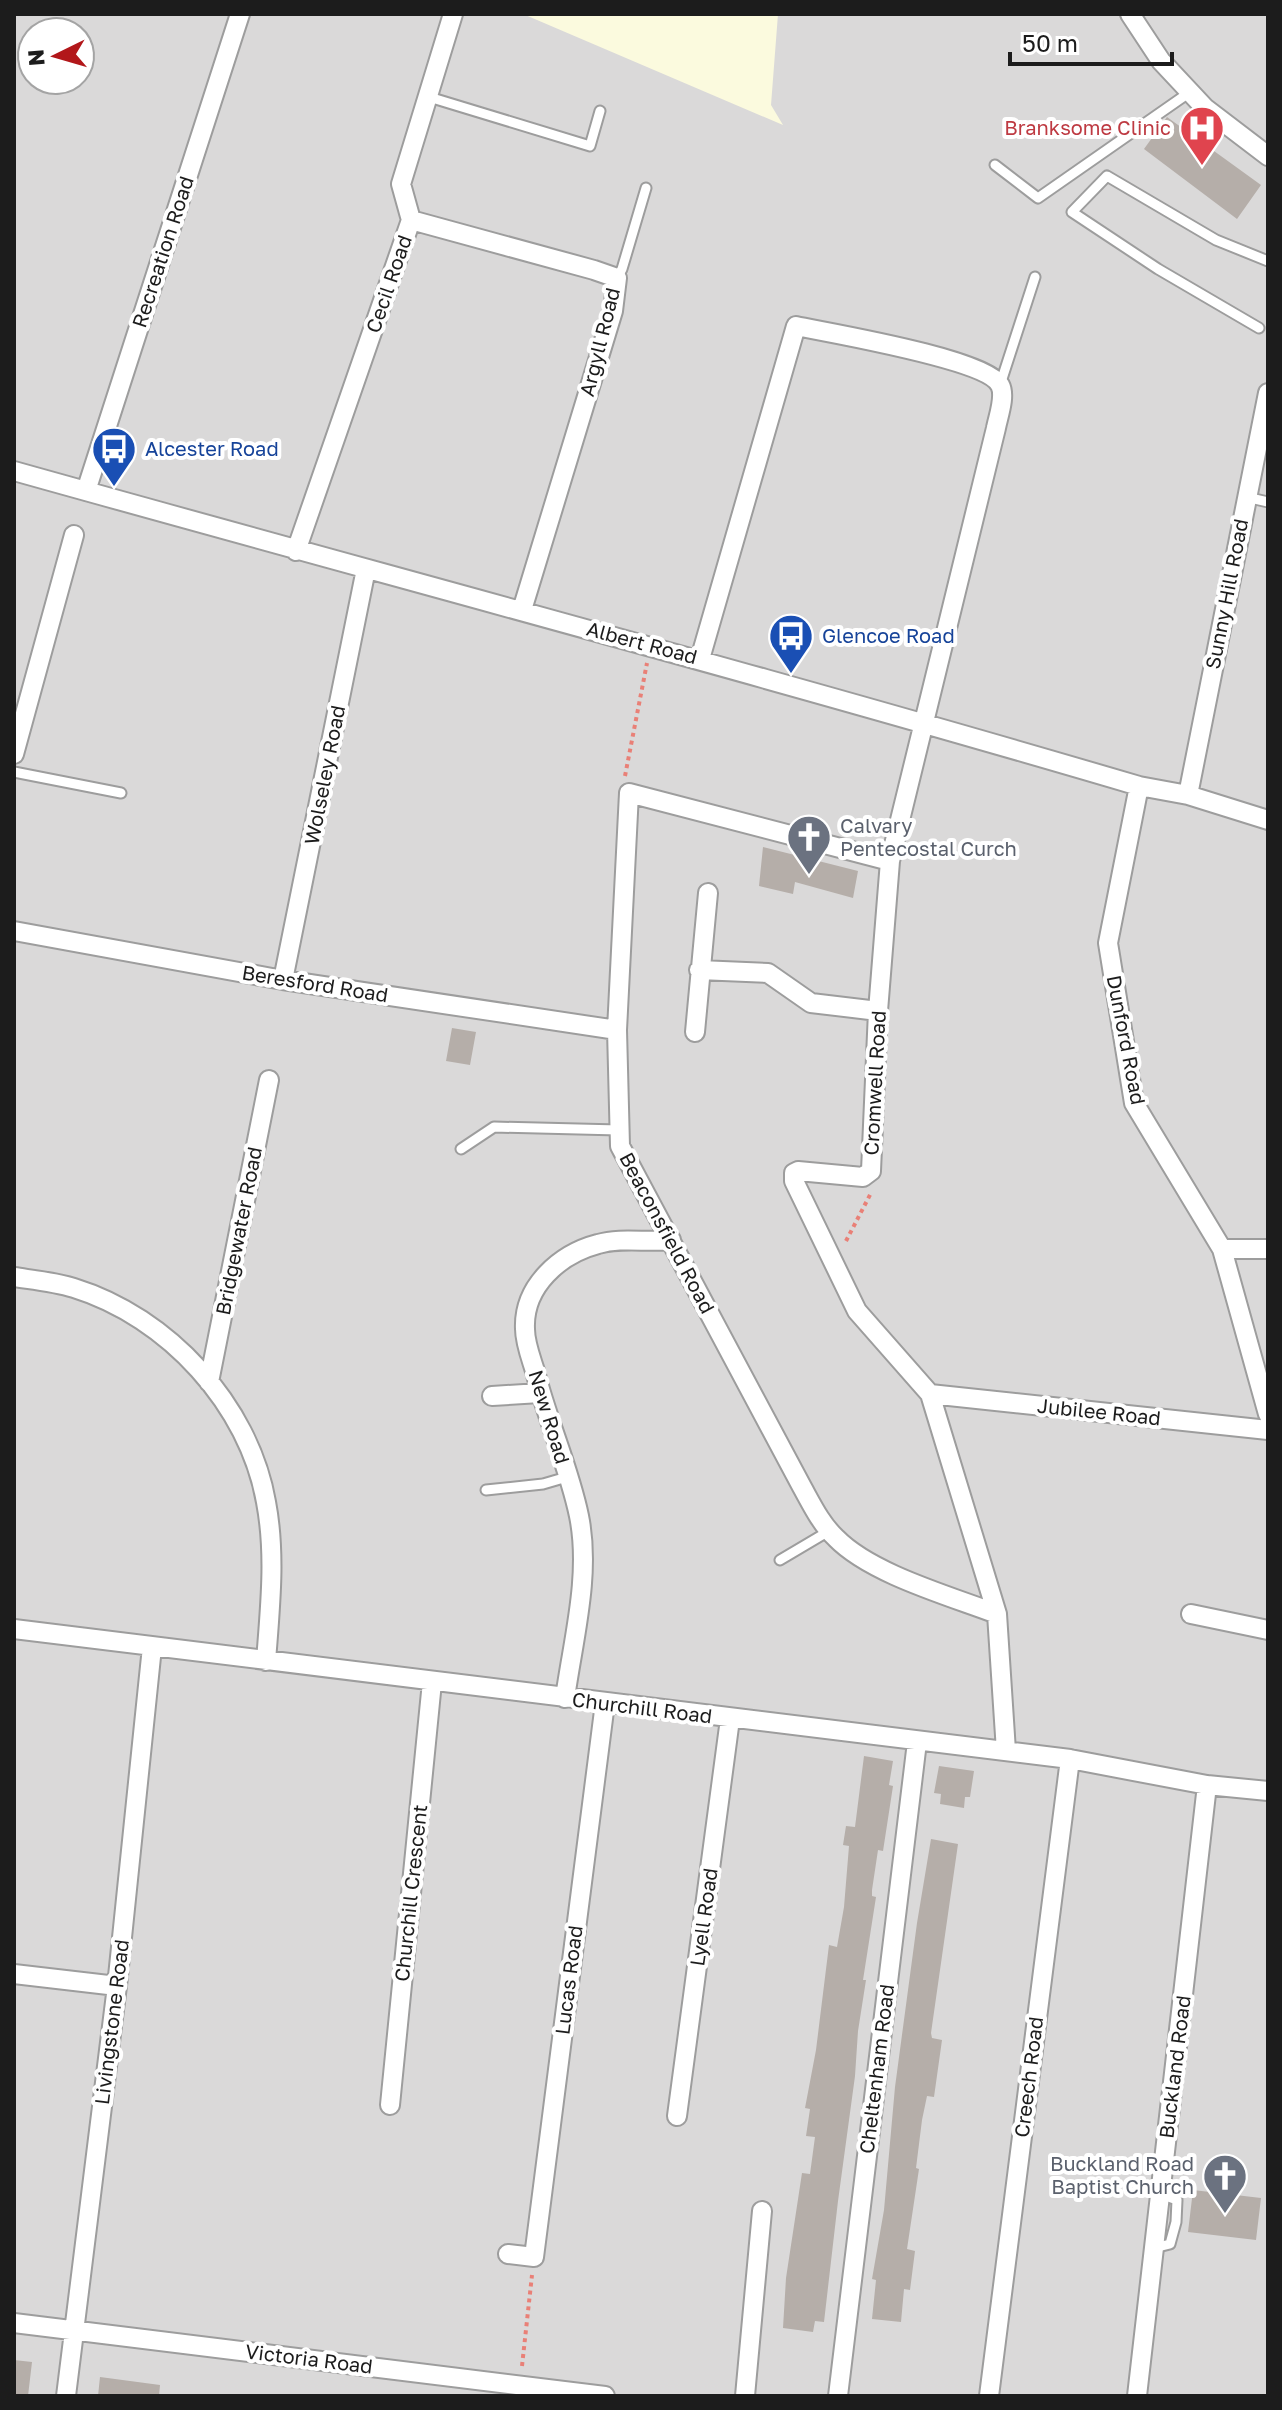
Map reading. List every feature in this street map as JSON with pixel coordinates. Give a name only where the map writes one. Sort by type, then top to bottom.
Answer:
[{"type":"street","name":"Recreation Road","points":[[86,491],[240,14]]},
{"type":"street","name":"Cecil Road","points":[[296,551],[411,220],[401,184],[453,14]]},
{"type":"street","points":[[1130,14],[1161,61],[1190,92],[1215,116],[1268,156]]},
{"type":"street","name":"Argyll Road","points":[[411,220],[617,278],[613,311],[522,610]]},
{"type":"street","points":[[700,659],[796,326],[941,357],[992,377],[1000,385],[1002,396],[924,722]]},
{"type":"street","name":"Sunny Hill Road","points":[[1188,795],[1268,393]]},
{"type":"street","name":"Albert Road","points":[[14,471],[296,551],[651,645],[1139,786],[1188,795],[1268,820]]},
{"type":"street","points":[[14,754],[74,535]]},
{"type":"street","name":"Wolseley Road","points":[[283,980],[366,569]]},
{"type":"street","name":"Cromwell Road","points":[[924,722],[890,861],[868,1175],[846,1177],[808,1170],[794,1173],[794,1181],[857,1311],[930,1394],[997,1614],[1006,1751]]},
{"type":"street","name":"Dunford Road","points":[[1139,786],[1108,943],[1134,1103],[1222,1249],[1268,1414]]},
{"type":"street","points":[[629,793],[890,861]]},
{"type":"street","name":"Beaconsfield Road","points":[[629,793],[617,1030],[620,1146],[802,1487],[830,1531],[850,1550],[897,1576],[997,1614]]},
{"type":"street","points":[[695,1032],[708,893]]},
{"type":"street","name":"Beresford Road","points":[[14,931],[283,980],[617,1030]]},
{"type":"street","points":[[699,970],[768,973],[811,1003],[878,1011]]},
{"type":"street","name":"Bridgewater Road","points":[[209,1382],[269,1080]]},
{"type":"street","name":"New Road","points":[[565,1698],[581,1581],[582,1537],[579,1515],[524,1332],[531,1298],[544,1276],[573,1254],[600,1243],[671,1240]]},
{"type":"street","points":[[1222,1249],[1268,1249]]},
{"type":"street","points":[[14,1277],[74,1288],[125,1310],[171,1342],[225,1404],[245,1439],[260,1476],[266,1502],[271,1563],[266,1661]]},
{"type":"street","points":[[492,1396],[540,1393]]},
{"type":"street","name":"Jubilee Road","points":[[930,1394],[1268,1430]]},
{"type":"street","points":[[1191,1614],[1268,1630]]},
{"type":"street","name":"Churchill Road","points":[[14,1629],[1070,1759],[1207,1785],[1268,1791]]},
{"type":"street","name":"Livingstone Road","points":[[66,2396],[117,1986],[152,1647]]},
{"type":"street","name":"Churchill Crescent","points":[[390,2105],[432,1682]]},
{"type":"street","name":"Lucas Road","points":[[534,2257],[605,1703]]},
{"type":"street","name":"Lyell Road","points":[[677,2116],[730,1719]]},
{"type":"street","name":"Cheltenham Road","points":[[838,2396],[917,1742]]},
{"type":"street","name":"Creech Road","points":[[989,2396],[1070,1759]]},
{"type":"street","name":"Buckland Road","points":[[1137,2396],[1207,1785]]},
{"type":"street","points":[[14,1974],[117,1986]]},
{"type":"street","points":[[745,2396],[762,2211]]},
{"type":"street","points":[[508,2254],[534,2257]]},
{"type":"street","name":"Victoria Road","points":[[14,2323],[605,2396]]},
{"type":"lane","points":[[995,165],[1038,198],[1190,92]]},
{"type":"lane","points":[[429,97],[590,146],[600,111]]},
{"type":"lane","points":[[1259,328],[1158,269],[1072,212],[1107,176],[1216,240],[1268,261]]},
{"type":"lane","points":[[617,278],[646,188]]},
{"type":"lane","points":[[1000,385],[1035,277]]},
{"type":"lane","points":[[1246,497],[1268,502]]},
{"type":"lane","points":[[14,772],[121,793]]},
{"type":"lane","points":[[461,1149],[494,1127],[619,1130]]},
{"type":"lane","points":[[486,1490],[543,1484],[567,1477]]},
{"type":"lane","points":[[780,1560],[830,1531]]},
{"type":"path","points":[[629,793],[624,785],[630,743],[651,645]]},
{"type":"path","points":[[833,1261],[866,1206],[872,1190],[868,1175]]},
{"type":"path","points":[[520,2385],[534,2257]]},
{"type":"shaded area","points":[[14,14],[1268,14],[1268,2396],[14,2396]]},
{"type":"shaded area","points":[[523,14],[778,14],[771,105],[783,125]]},
{"type":"building","name":"Branksome Clinic","points":[[1167,117],[1261,185],[1237,219],[1144,149]]},
{"type":"building","name":"Calvary Pentecostal Curch","points":[[763,847],[858,871],[853,898],[795,882],[793,894],[759,886]]},
{"type":"building","points":[[452,1028],[476,1032],[470,1065],[446,1061]]},
{"type":"building","points":[[864,1756],[893,1761],[889,1785],[893,1786],[883,1851],[878,1850],[872,1890],[872,1896],[876,1897],[863,1980],[866,1980],[824,2322],[815,2321],[813,2332],[783,2328],[786,2278],[802,2173],[810,2174],[815,2137],[806,2136],[810,2109],[805,2108],[816,2050],[829,1945],[837,1947],[844,1907],[849,1846],[843,1845],[846,1826],[855,1827]]},
{"type":"building","points":[[939,1766],[974,1771],[970,1797],[965,1797],[964,1808],[940,1804],[941,1794],[934,1793]]},
{"type":"building","points":[[931,1839],[958,1844],[931,2033],[932,2038],[942,2040],[934,2097],[927,2096],[922,2120],[916,2168],[919,2169],[907,2249],[915,2251],[910,2290],[904,2289],[901,2322],[872,2319],[876,2280],[872,2279],[884,2210],[895,2087]]},
{"type":"building","name":"Buckland Road Baptist Church","points":[[1193,2190],[1261,2198],[1256,2240],[1188,2232]]},
{"type":"building","points":[[14,2360],[32,2362],[28,2396],[14,2396]]},
{"type":"building","points":[[100,2377],[160,2385],[159,2396],[98,2396]]},
{"type":"place","name":"Branksome Clinic","points":[[1202,167]]},
{"type":"place","name":"Alcester Road","points":[[114,488]]},
{"type":"place","name":"Glencoe Road","points":[[791,675]]},
{"type":"place","name":"Calvary Pentecostal Curch","points":[[809,876]]},
{"type":"place","name":"Buckland Road Baptist Church","points":[[1225,2215]]}]
